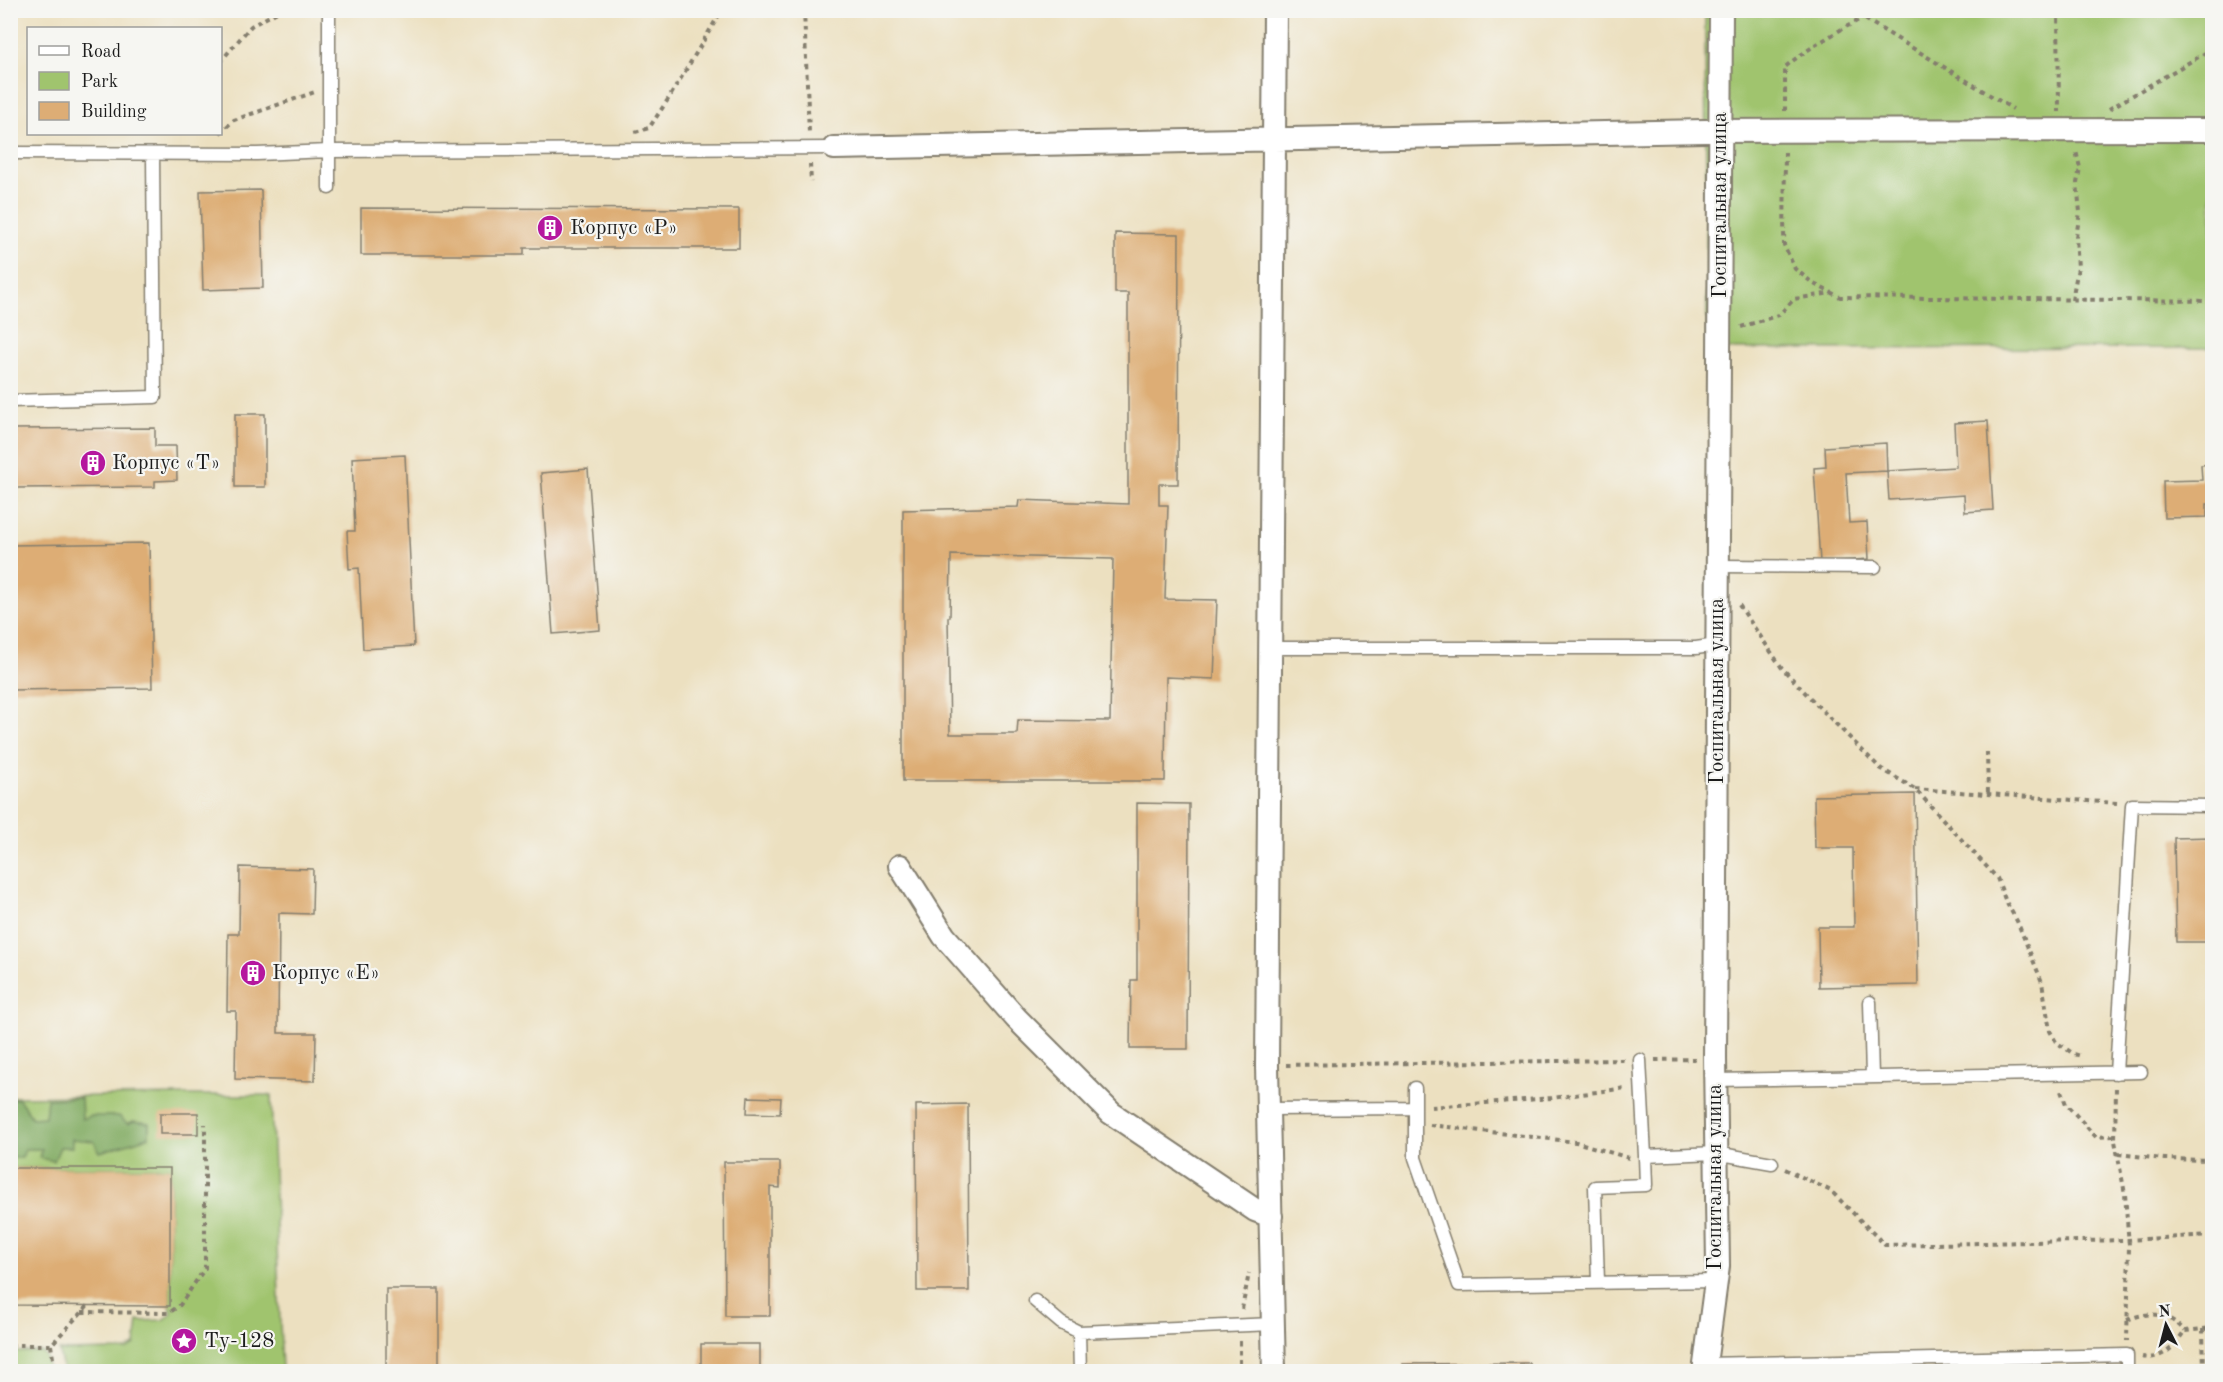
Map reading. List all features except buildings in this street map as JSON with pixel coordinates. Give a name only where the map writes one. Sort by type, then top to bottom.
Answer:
[{"type":"street","points":[[1274,1371],[1267,1066],[1275,10]]},
{"type":"street","name":"Госпитальная улица","points":[[1704,1368],[1718,1266],[1715,1070],[1718,566],[1713,131],[1721,10]]},
{"type":"street","points":[[834,148],[1713,131],[2212,130]]},
{"type":"street","points":[[900,866],[944,936],[1016,1017],[1111,1113],[1255,1210],[1271,1216]]},
{"type":"lane","points":[[328,188],[329,10]]},
{"type":"lane","points":[[10,153],[257,154],[834,148]]},
{"type":"lane","points":[[10,401],[155,397],[153,154]]},
{"type":"lane","points":[[1718,566],[1875,567]]},
{"type":"lane","points":[[1270,648],[1696,648],[1717,645]]},
{"type":"lane","points":[[2116,1068],[2132,805],[2212,806]]},
{"type":"lane","points":[[1870,1002],[1872,1077]]},
{"type":"lane","points":[[1598,1282],[1595,1187],[1646,1185],[1640,1060]]},
{"type":"lane","points":[[1715,1070],[1872,1077],[2116,1068],[2141,1072]]},
{"type":"lane","points":[[1415,1088],[1415,1158],[1459,1285],[1716,1281]]},
{"type":"lane","points":[[1268,1109],[1415,1108]]},
{"type":"lane","points":[[1645,1156],[1716,1153],[1772,1163]]},
{"type":"lane","points":[[1035,1301],[1060,1323],[1079,1332],[1274,1324]]},
{"type":"lane","points":[[1079,1332],[1080,1371]]},
{"type":"lane","points":[[1704,1368],[1851,1366],[2021,1357],[2127,1355],[2127,1371]]},
{"type":"lane","points":[[2021,1357],[2021,1371]]},
{"type":"path","points":[[222,60],[251,26],[282,10]]},
{"type":"path","points":[[628,135],[649,128],[722,10]]},
{"type":"path","points":[[804,10],[811,182]]},
{"type":"path","points":[[1850,10],[2019,113]]},
{"type":"path","points":[[1869,10],[1863,19],[1846,26],[1785,67],[1784,245],[1795,269],[1814,284],[1840,297],[2212,301]]},
{"type":"path","points":[[2058,10],[2066,130],[2080,168],[2077,183],[2078,268],[2072,300]]},
{"type":"path","points":[[2102,113],[2212,49]]},
{"type":"path","points":[[222,131],[234,120],[313,93],[329,82]]},
{"type":"path","points":[[1734,329],[1779,315],[1794,299],[1833,293]]},
{"type":"path","points":[[1737,603],[1782,668],[1880,768],[1914,789],[1997,878],[2042,982],[2050,1031],[2056,1042],[2074,1054],[2116,1068],[2116,1136],[2125,1194],[2128,1240],[2127,1355],[2149,1359],[2166,1353],[2177,1344],[2185,1332],[2212,1328]]},
{"type":"path","points":[[1987,752],[1988,794]]},
{"type":"path","points":[[1914,789],[2132,805]]},
{"type":"path","points":[[1267,1066],[1640,1060],[1715,1070]]},
{"type":"path","points":[[1415,1108],[1552,1098],[1641,1086]]},
{"type":"path","points":[[2061,1091],[2066,1104],[2096,1137],[2116,1136]]},
{"type":"path","points":[[82,1312],[169,1313],[180,1305],[205,1268],[205,1124]]},
{"type":"path","points":[[1415,1124],[1443,1125],[1576,1142],[1631,1158],[1645,1156]]},
{"type":"path","points":[[2118,1154],[2212,1160]]},
{"type":"path","points":[[1772,1163],[1831,1191],[1885,1245],[2128,1240],[2212,1235]]},
{"type":"path","points":[[1240,1371],[1239,1325],[1250,1270]]},
{"type":"path","points":[[10,1344],[51,1345],[88,1305]]},
{"type":"path","points":[[2127,1320],[2151,1314],[2173,1318],[2185,1332]]},
{"type":"path","points":[[2203,1329],[2204,1371]]},
{"type":"path","points":[[51,1345],[55,1371]]},
{"type":"green space","points":[[1705,11],[2212,11],[2212,348],[1707,349]]},
{"type":"green space","points":[[271,1095],[282,1371],[63,1371],[59,1351],[126,1350],[135,1345],[138,1321],[163,1320],[172,1314],[170,1306],[170,1168],[11,1168],[10,1097]]},
{"type":"green space","points":[[81,1098],[82,1119],[90,1116],[119,1116],[128,1124],[133,1121],[149,1123],[149,1137],[100,1152],[94,1141],[72,1139],[72,1147],[60,1147],[54,1161],[39,1158],[42,1149],[25,1149],[22,1158],[11,1158],[11,1099],[19,1099],[32,1118],[45,1117],[47,1099]]},
{"type":"green space","points":[[11,1352],[42,1352],[46,1356],[48,1371],[11,1371]]},
{"type":"place","name":"Корпус «Р»","points":[[550,228]]},
{"type":"place","name":"Корпус «Т»","points":[[93,463]]},
{"type":"place","name":"Корпус «Е»","points":[[253,973]]},
{"type":"place","name":"Ту-128","points":[[184,1341]]}]
